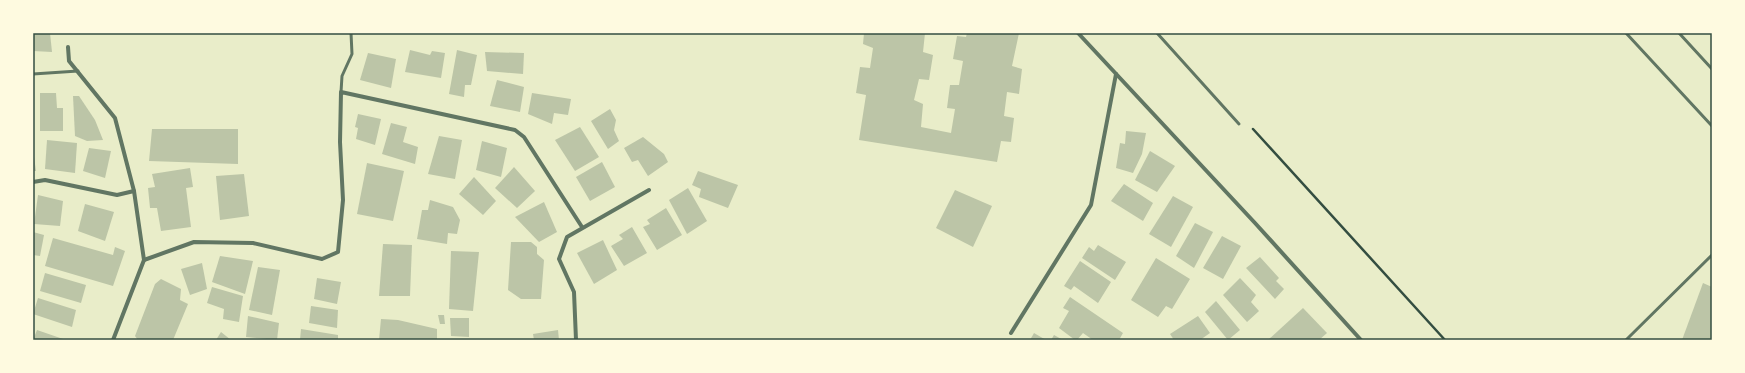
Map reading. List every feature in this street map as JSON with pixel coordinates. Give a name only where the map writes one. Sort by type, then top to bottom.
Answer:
[{"type":"street","points":[[1078,33],[1255,223],[1361,340]]},
{"type":"street","points":[[68,47],[70,61],[115,118],[134,191],[144,260],[113,340]]},
{"type":"street","points":[[1011,333],[1090,205],[1116,74]]},
{"type":"street","points":[[144,260],[194,242],[253,243],[322,259],[338,252],[343,200],[340,142],[341,92],[515,130],[524,137],[582,227]]},
{"type":"street","points":[[33,182],[45,180],[117,194],[134,191]]},
{"type":"street","points":[[576,340],[574,292],[559,259],[567,237],[582,227],[649,190]]},
{"type":"lane","points":[[341,92],[342,76],[352,54],[351,33]]},
{"type":"lane","points":[[1157,33],[1239,124]]},
{"type":"lane","points":[[1626,33],[1712,126]]},
{"type":"lane","points":[[1679,33],[1712,69]]},
{"type":"lane","points":[[33,74],[78,71]]},
{"type":"lane","points":[[1626,340],[1712,256]]},
{"type":"path","points":[[1239,124],[1249,125],[1445,340]]},
{"type":"building","points":[[33,33],[50,33],[52,52],[33,51]]},
{"type":"building","points":[[864,33],[925,33],[923,52],[933,55],[929,80],[919,79],[914,100],[923,104],[921,127],[951,133],[955,109],[947,108],[950,85],[959,85],[963,61],[953,59],[957,36],[966,37],[967,33],[1019,33],[1012,66],[1022,69],[1019,94],[1007,92],[1004,116],[1014,118],[1011,142],[1001,141],[997,162],[859,140],[866,95],[856,93],[860,67],[870,68],[873,48],[863,44]]},
{"type":"building","points":[[410,50],[430,55],[432,51],[445,53],[441,78],[405,72]]},
{"type":"building","points":[[457,50],[477,55],[471,85],[465,85],[464,97],[449,94]]},
{"type":"building","points":[[485,52],[524,53],[523,74],[487,71]]},
{"type":"building","points":[[368,53],[396,59],[391,88],[360,80]]},
{"type":"building","points":[[497,80],[524,87],[520,112],[490,106]]},
{"type":"building","points":[[40,93],[56,93],[57,108],[63,108],[63,131],[40,131]]},
{"type":"building","points":[[532,93],[571,99],[568,115],[554,113],[552,124],[528,114]]},
{"type":"building","points":[[73,96],[79,96],[95,120],[103,140],[87,141],[75,136]]},
{"type":"building","points":[[610,109],[616,120],[614,130],[619,141],[608,149],[591,121]]},
{"type":"building","points":[[358,114],[381,119],[375,145],[356,139],[358,128],[355,127]]},
{"type":"building","points":[[391,123],[407,127],[403,142],[418,147],[415,164],[382,154]]},
{"type":"building","points":[[580,127],[599,157],[575,171],[555,140]]},
{"type":"building","points":[[152,129],[238,129],[238,164],[149,161]]},
{"type":"building","points":[[1126,131],[1146,133],[1142,154],[1133,173],[1116,168],[1120,143],[1125,144]]},
{"type":"building","points":[[439,136],[462,140],[455,179],[428,174]]},
{"type":"building","points":[[643,137],[664,154],[668,162],[648,176],[638,160],[632,162],[624,148]]},
{"type":"building","points":[[47,140],[77,143],[75,173],[45,169]]},
{"type":"building","points":[[482,141],[507,148],[501,177],[476,170]]},
{"type":"building","points":[[89,148],[111,151],[105,178],[83,171]]},
{"type":"building","points":[[1150,151],[1175,166],[1157,192],[1135,180]]},
{"type":"building","points":[[34,157],[36,171],[33,171]]},
{"type":"building","points":[[602,162],[615,187],[590,201],[576,177]]},
{"type":"building","points":[[367,163],[404,171],[393,221],[357,214]]},
{"type":"building","points":[[514,167],[535,191],[517,208],[495,188]]},
{"type":"building","points":[[190,168],[193,187],[186,188],[191,227],[161,231],[157,208],[150,208],[148,188],[155,187],[152,174]]},
{"type":"building","points":[[698,171],[738,185],[728,208],[699,197],[701,189],[692,185]]},
{"type":"building","points":[[244,174],[249,216],[220,220],[216,176]]},
{"type":"building","points":[[474,177],[496,201],[483,215],[459,194]]},
{"type":"building","points":[[1124,184],[1153,203],[1143,221],[1111,201]]},
{"type":"building","points":[[688,188],[707,221],[687,234],[669,200]]},
{"type":"building","points":[[955,190],[992,206],[973,247],[936,228]]},
{"type":"building","points":[[38,195],[63,201],[60,226],[34,224]]},
{"type":"building","points":[[1173,196],[1193,207],[1171,247],[1149,234]]},
{"type":"building","points":[[430,200],[453,207],[460,220],[457,234],[448,233],[447,244],[417,239],[422,210],[428,210]]},
{"type":"building","points":[[544,202],[557,232],[539,242],[515,217]]},
{"type":"building","points":[[85,204],[114,212],[105,241],[78,231]]},
{"type":"building","points":[[666,208],[682,235],[657,250],[643,227],[650,224],[647,220]]},
{"type":"building","points":[[1195,223],[1213,232],[1194,268],[1176,256]]},
{"type":"building","points":[[632,227],[647,253],[624,266],[611,246],[623,239],[619,235]]},
{"type":"building","points":[[33,232],[44,235],[40,256],[33,255]]},
{"type":"building","points":[[1222,236],[1241,246],[1223,279],[1203,268]]},
{"type":"building","points":[[53,238],[113,255],[115,247],[125,251],[113,286],[45,266]]},
{"type":"building","points":[[603,240],[617,270],[594,284],[577,253]]},
{"type":"building","points":[[511,242],[531,242],[537,247],[537,254],[544,260],[541,299],[521,299],[508,290]]},
{"type":"building","points":[[383,244],[412,245],[410,296],[379,296]]},
{"type":"building","points":[[1098,245],[1126,262],[1115,280],[1082,258],[1089,247],[1094,251]]},
{"type":"building","points":[[451,251],[479,252],[473,311],[449,309]]},
{"type":"building","points":[[220,256],[253,261],[245,294],[212,282]]},
{"type":"building","points":[[1260,257],[1279,278],[1276,281],[1284,289],[1275,299],[1246,268]]},
{"type":"building","points":[[1156,258],[1190,279],[1172,309],[1166,306],[1158,317],[1131,300]]},
{"type":"building","points":[[1080,261],[1111,282],[1098,303],[1074,286],[1071,290],[1064,286]]},
{"type":"building","points":[[202,263],[207,289],[190,295],[181,269]]},
{"type":"building","points":[[258,267],[280,270],[272,315],[249,310]]},
{"type":"building","points":[[45,273],[86,285],[81,303],[40,291]]},
{"type":"building","points":[[317,278],[341,282],[337,304],[314,299]]},
{"type":"building","points":[[1240,278],[1256,295],[1251,302],[1259,311],[1247,322],[1223,295]]},
{"type":"building","points":[[161,279],[181,289],[180,300],[188,304],[173,340],[138,340],[135,336],[155,284]]},
{"type":"building","points":[[1703,283],[1712,287],[1712,340],[1682,340]]},
{"type":"building","points":[[212,287],[243,296],[239,322],[223,319],[224,309],[207,303]]},
{"type":"building","points":[[1070,297],[1123,333],[1119,340],[1093,340],[1083,333],[1077,340],[1075,340],[1059,328],[1069,311],[1063,308]]},
{"type":"building","points":[[38,298],[76,310],[72,327],[33,314]]},
{"type":"building","points":[[1216,301],[1240,330],[1228,340],[1205,312]]},
{"type":"building","points":[[311,306],[338,310],[337,328],[309,323]]},
{"type":"building","points":[[1303,308],[1327,333],[1319,340],[1268,340]]},
{"type":"building","points":[[438,315],[444,315],[445,324],[440,324]]},
{"type":"building","points":[[248,316],[279,323],[277,340],[246,337]]},
{"type":"building","points":[[1198,316],[1210,333],[1200,340],[1174,340],[1170,334]]},
{"type":"building","points":[[450,318],[469,318],[469,337],[451,336]]},
{"type":"building","points":[[381,319],[398,320],[437,329],[437,340],[379,340]]},
{"type":"building","points":[[301,329],[338,335],[338,340],[300,340]]},
{"type":"building","points":[[37,330],[66,340],[33,340]]},
{"type":"building","points":[[558,330],[559,340],[534,340],[533,334]]},
{"type":"building","points":[[221,332],[231,340],[216,340]]},
{"type":"building","points":[[1034,333],[1046,340],[1030,340]]},
{"type":"building","points":[[1054,335],[1063,340],[1051,340]]}]
